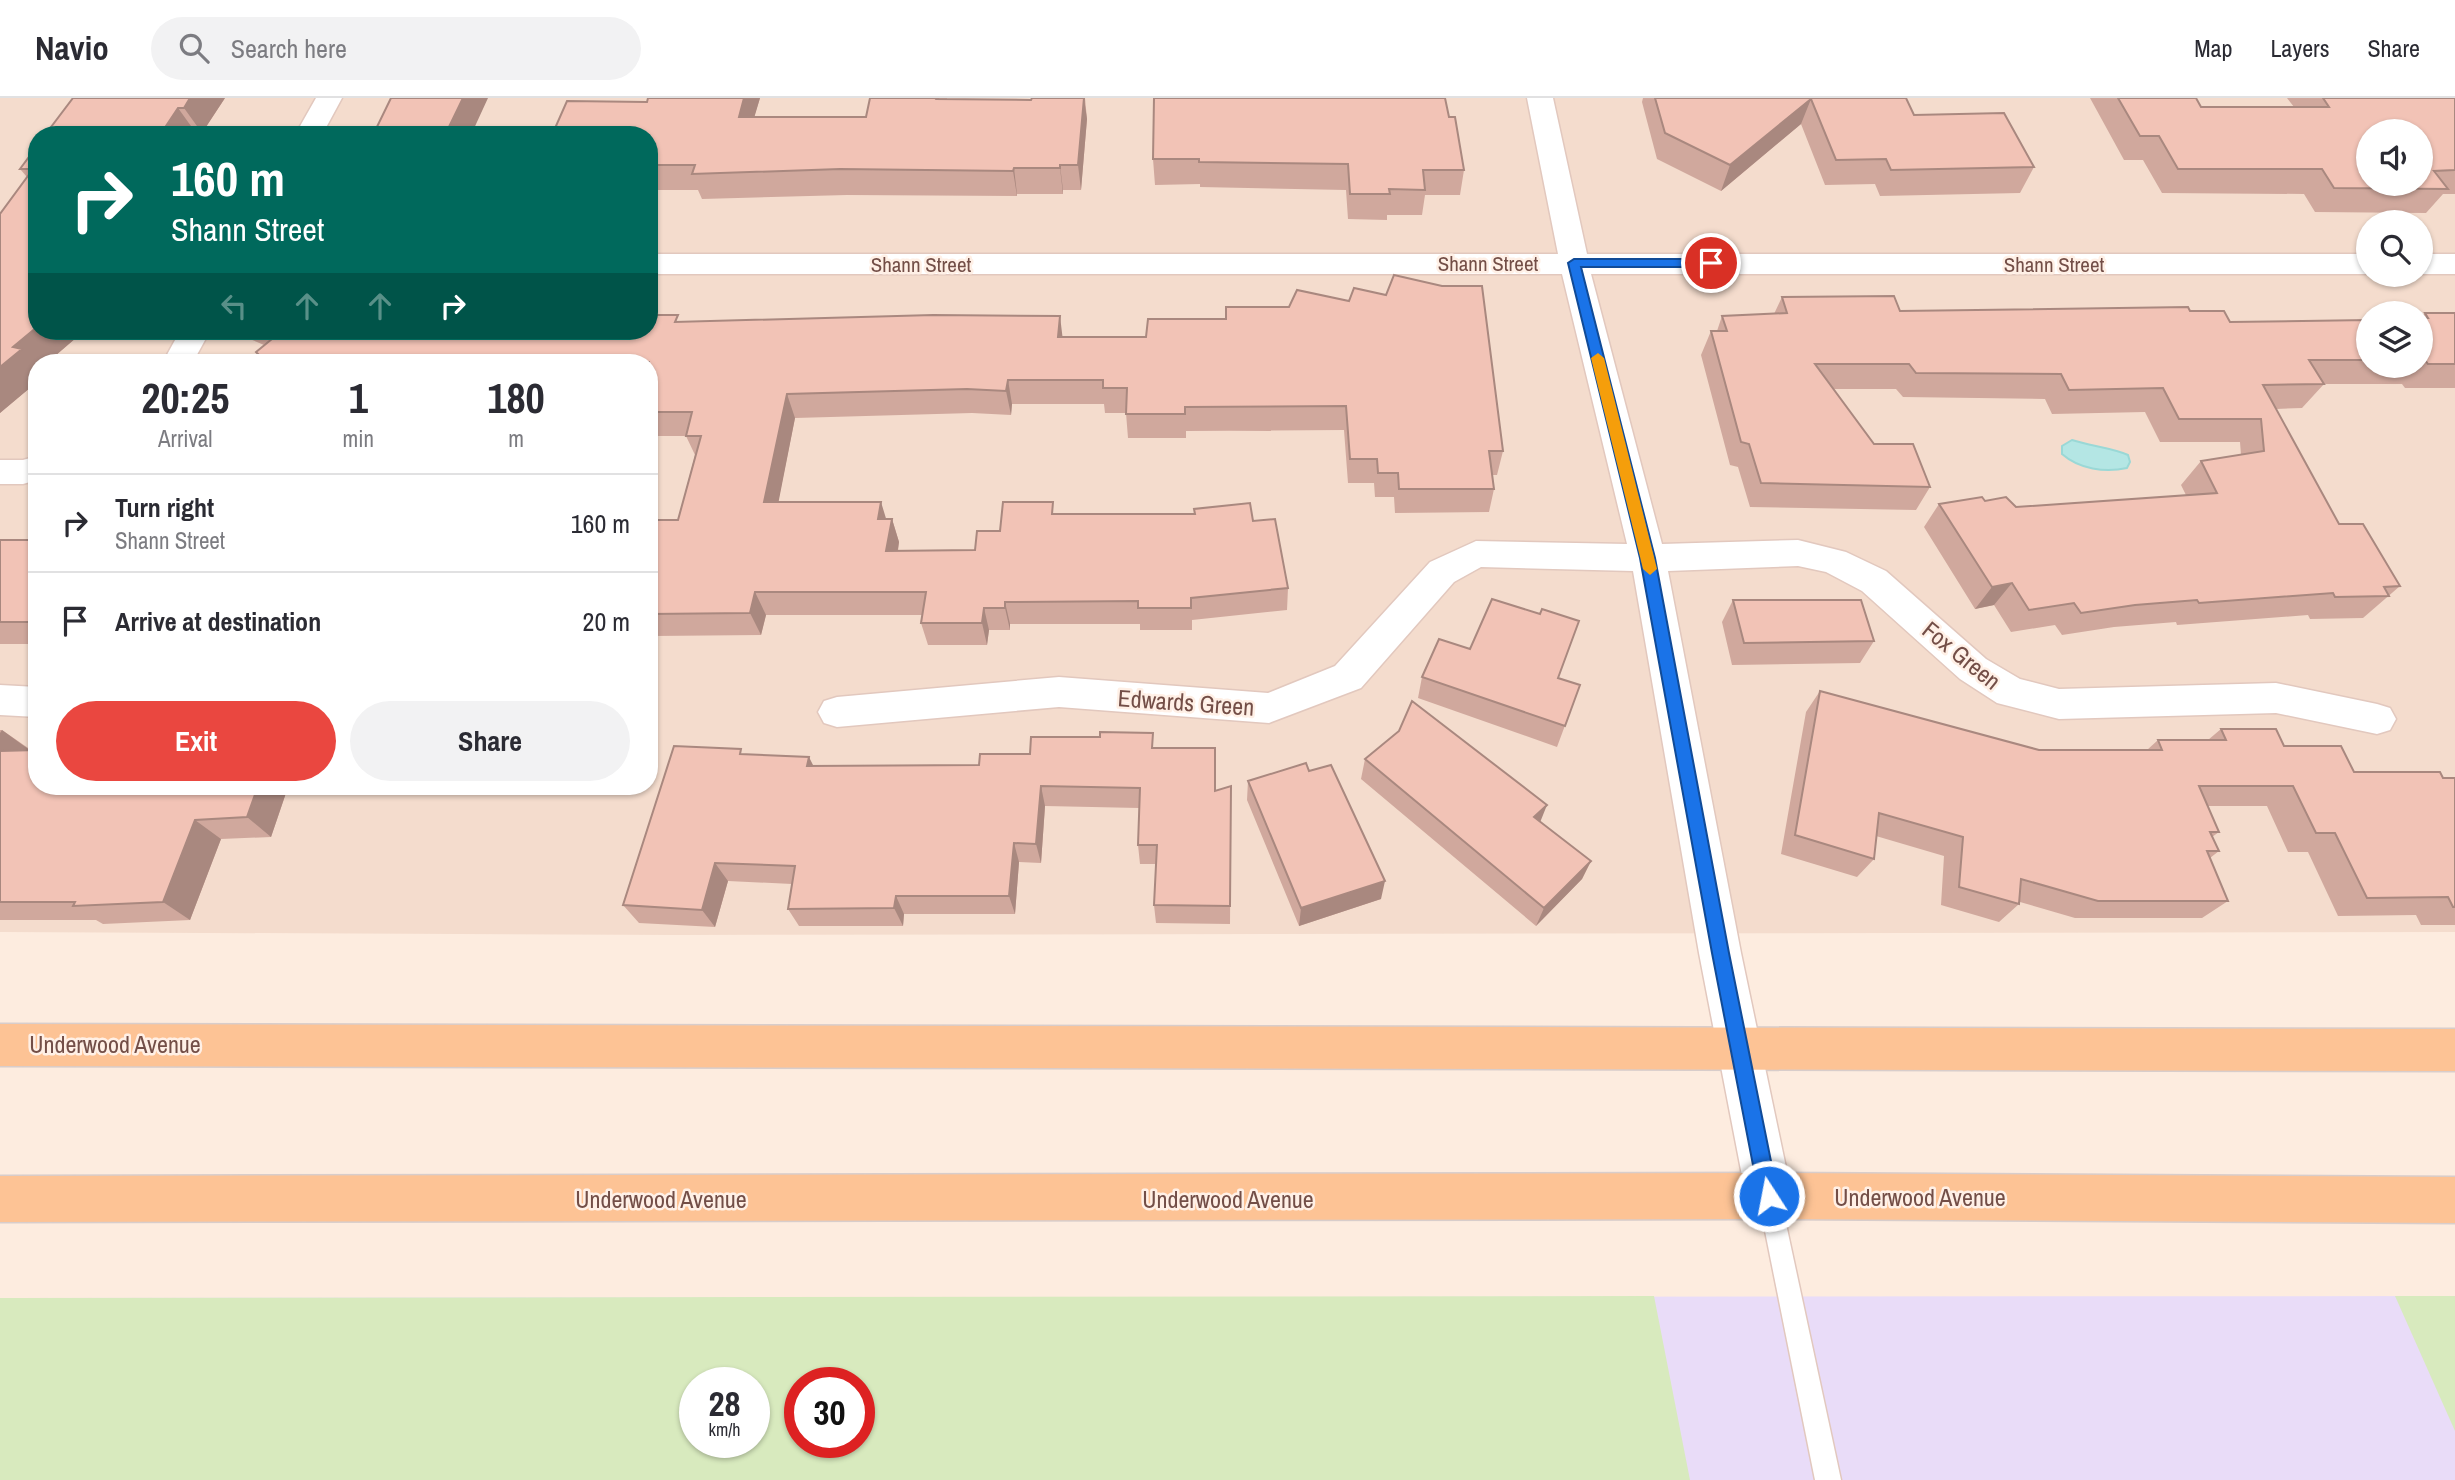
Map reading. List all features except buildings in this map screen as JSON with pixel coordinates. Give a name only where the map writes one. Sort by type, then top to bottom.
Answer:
[{"type":"main road","name":"Underwood Avenue","points":[[0,1045],[2455,1050]]},
{"type":"main road","name":"Underwood Avenue","points":[[0,1199],[1769,1196],[2455,1200]]},
{"type":"street","points":[[313,126],[330,98]]},
{"type":"street","points":[[1540,98],[1574,263],[1648,558],[1769,1196]]},
{"type":"street","name":"Shann Street","points":[[658,264],[2356,264]]},
{"type":"street","points":[[2433,264],[2455,264]]},
{"type":"street","points":[[0,471],[28,471]]},
{"type":"street","name":"Fox Green","points":[[1648,558],[1798,553],[1833,561],[1874,581],[1973,669],[2010,692],[2059,704],[2276,698],[2377,719]]},
{"type":"street","name":"Edwards Green","points":[[837,712],[1059,692],[1269,708],[1348,677],[1442,572],[1476,554],[1648,558]]},
{"type":"street","points":[[0,701],[28,702]]},
{"type":"lane","points":[[1769,1196],[1828,1480]]},
{"type":"shaded area","points":[[0,98],[2455,98],[2455,932],[678,935],[0,932]]},
{"type":"shaded area","points":[[2455,1296],[2455,1480],[0,1480],[0,1298]]},
{"type":"green space","points":[[1654,1296],[1690,1480],[0,1480],[0,1298]]},
{"type":"green space","points":[[2395,1296],[2455,1296],[2455,1431]]},
{"type":"water","points":[[2072,440],[2128,455],[2130,462],[2127,468],[2101,470],[2076,463],[2062,454],[2062,446]]},
{"type":"slow traffic","points":[[1598,358],[1650,569]]},
{"type":"route","points":[[1711,263],[1574,263],[1648,558],[1720,953],[1769,1196]]}]
